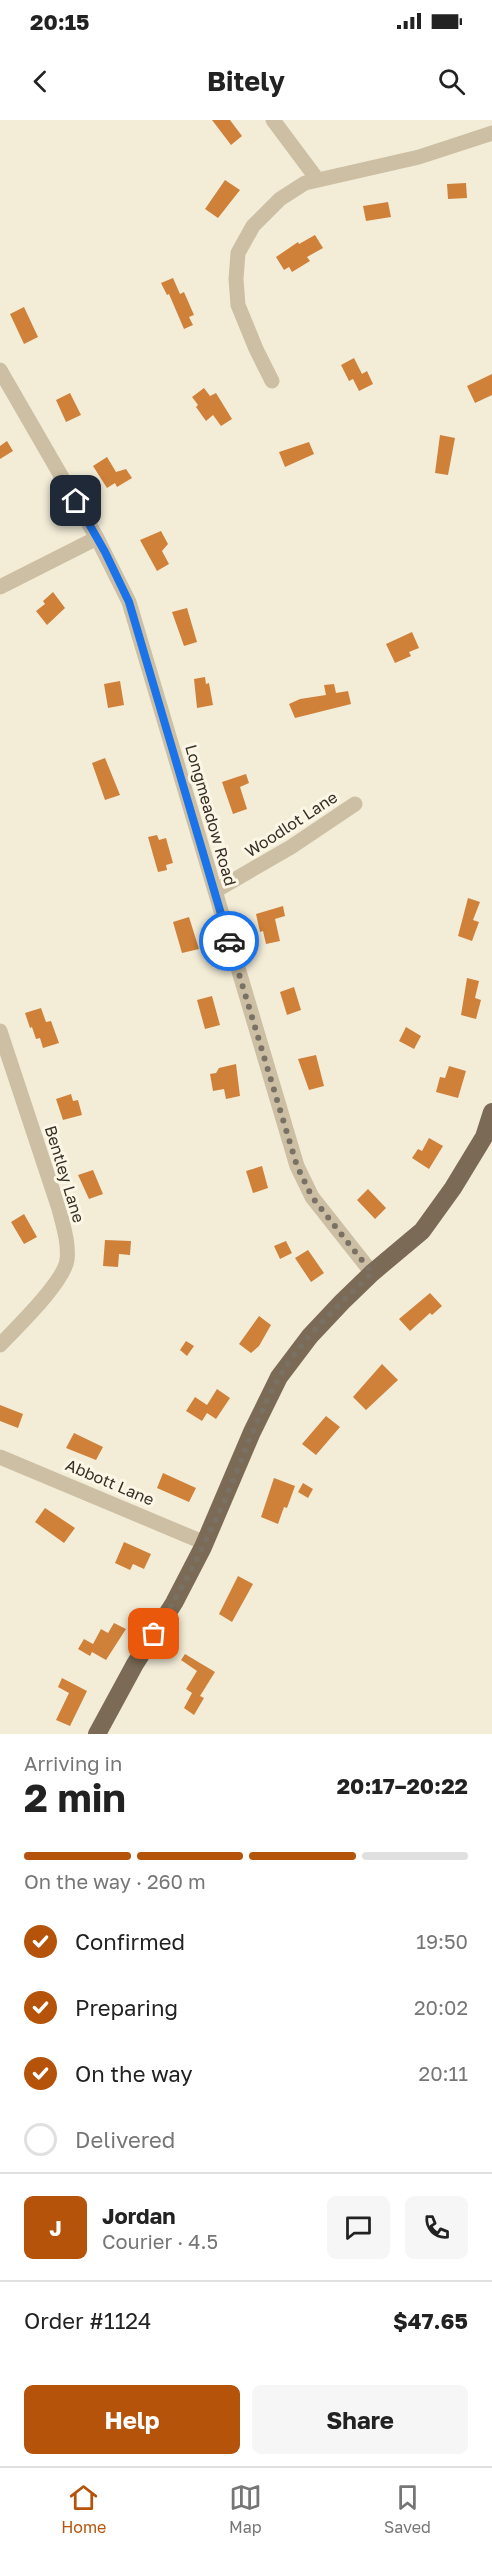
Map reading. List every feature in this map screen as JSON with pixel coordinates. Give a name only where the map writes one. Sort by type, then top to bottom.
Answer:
[{"type":"main road","points":[[97,1734],[135,1664],[174,1603],[205,1543],[252,1432],[279,1377],[310,1336],[372,1273],[422,1231],[488,1138],[492,1112]]},
{"type":"street","points":[[273,120],[317,179]]},
{"type":"street","points":[[272,381],[238,305],[236,279],[238,253],[253,226],[294,189],[317,179],[419,156],[492,133]]},
{"type":"street","name":"Longmeadow Road","points":[[0,370],[97,538],[129,602],[297,1166],[312,1197],[372,1273]]},
{"type":"street","points":[[0,587],[97,538]]},
{"type":"street","name":"Woodlot Lane","points":[[215,891],[291,848],[355,804]]},
{"type":"street","name":"Bentley Lane","points":[[0,1031],[59,1209],[65,1236],[67,1261],[58,1280],[0,1345]]},
{"type":"street","name":"Abbott Lane","points":[[0,1457],[205,1543]]},
{"type":"building","points":[[212,120],[230,120],[242,136],[231,145]]},
{"type":"building","points":[[225,180],[240,190],[218,218],[205,209]]},
{"type":"building","points":[[466,183],[467,198],[448,199],[447,184]]},
{"type":"building","points":[[388,202],[391,217],[366,221],[363,206]]},
{"type":"building","points":[[315,235],[323,248],[307,257],[310,261],[292,272],[289,267],[284,270],[276,257],[298,242],[299,244]]},
{"type":"building","points":[[173,278],[180,294],[184,292],[194,315],[189,317],[193,325],[184,329],[169,294],[167,295],[161,283]]},
{"type":"building","points":[[24,307],[38,337],[24,344],[10,314]]},
{"type":"building","points":[[354,358],[362,374],[367,371],[373,384],[359,391],[353,379],[349,381],[341,365]]},
{"type":"building","points":[[492,374],[492,395],[475,403],[467,386]]},
{"type":"building","points":[[204,388],[210,396],[216,393],[232,419],[221,426],[213,415],[206,421],[192,397]]},
{"type":"building","points":[[70,393],[81,415],[66,422],[56,400]]},
{"type":"building","points":[[440,435],[455,438],[448,475],[435,473]]},
{"type":"building","points":[[7,441],[13,451],[0,459],[0,446]]},
{"type":"building","points":[[309,442],[314,454],[285,467],[279,452]]},
{"type":"building","points":[[107,457],[116,472],[126,469],[132,478],[117,487],[115,483],[107,488],[93,466]]},
{"type":"building","points":[[161,531],[168,544],[162,551],[169,564],[157,571],[140,540]]},
{"type":"building","points":[[53,592],[65,608],[47,625],[36,611],[45,604],[43,601]]},
{"type":"building","points":[[187,608],[197,642],[184,646],[172,612]]},
{"type":"building","points":[[412,632],[419,648],[409,652],[411,656],[395,663],[386,644]]},
{"type":"building","points":[[205,677],[206,684],[209,683],[213,705],[197,708],[194,679]]},
{"type":"building","points":[[120,681],[124,705],[108,708],[104,684]]},
{"type":"building","points":[[334,684],[336,693],[348,691],[351,704],[295,718],[289,704],[300,699],[326,695],[324,685]]},
{"type":"building","points":[[105,758],[120,795],[105,800],[92,763]]},
{"type":"building","points":[[246,774],[249,783],[240,787],[247,809],[233,814],[222,782]]},
{"type":"building","points":[[157,835],[159,840],[166,838],[173,863],[166,865],[167,870],[158,872],[148,837]]},
{"type":"building","points":[[468,898],[480,902],[473,920],[479,922],[472,941],[458,936]]},
{"type":"building","points":[[283,906],[285,916],[275,919],[280,941],[266,944],[263,931],[260,932],[256,914]]},
{"type":"building","points":[[189,917],[199,949],[182,953],[173,922]]},
{"type":"building","points":[[467,978],[479,981],[475,998],[481,1000],[476,1019],[461,1015]]},
{"type":"building","points":[[294,987],[301,1010],[287,1015],[280,992]]},
{"type":"building","points":[[212,996],[220,1025],[205,1029],[197,1000]]},
{"type":"building","points":[[41,1008],[46,1022],[51,1021],[59,1043],[43,1048],[40,1038],[36,1039],[32,1027],[30,1028],[25,1013]]},
{"type":"building","points":[[406,1027],[421,1036],[414,1049],[399,1041]]},
{"type":"building","points":[[316,1055],[324,1086],[309,1090],[298,1059]]},
{"type":"building","points":[[236,1064],[240,1096],[226,1099],[224,1089],[213,1091],[210,1074],[216,1073],[219,1068]]},
{"type":"building","points":[[449,1066],[466,1071],[458,1098],[436,1092],[440,1077],[445,1078]]},
{"type":"building","points":[[71,1094],[73,1101],[78,1100],[82,1115],[63,1120],[56,1099]]},
{"type":"building","points":[[429,1138],[443,1146],[429,1169],[412,1158],[418,1149],[422,1151]]},
{"type":"building","points":[[262,1166],[268,1188],[253,1193],[246,1171]]},
{"type":"building","points":[[93,1170],[103,1194],[89,1199],[78,1175]]},
{"type":"building","points":[[368,1189],[386,1208],[375,1219],[357,1200]]},
{"type":"building","points":[[24,1214],[37,1237],[24,1244],[11,1222]]},
{"type":"building","points":[[105,1240],[131,1241],[130,1255],[119,1254],[118,1267],[103,1266]]},
{"type":"building","points":[[286,1241],[292,1253],[280,1259],[274,1246]]},
{"type":"building","points":[[308,1250],[324,1273],[311,1282],[295,1258]]},
{"type":"building","points":[[430,1293],[442,1306],[432,1315],[430,1313],[410,1331],[399,1319]]},
{"type":"building","points":[[259,1316],[271,1325],[259,1346],[251,1353],[239,1344]]},
{"type":"building","points":[[186,1341],[194,1346],[187,1356],[180,1350]]},
{"type":"building","points":[[382,1364],[398,1380],[366,1410],[353,1397]]},
{"type":"building","points":[[217,1389],[230,1398],[216,1419],[207,1413],[202,1421],[186,1411],[195,1397],[207,1405]]},
{"type":"building","points":[[0,1405],[23,1414],[18,1428],[0,1421]]},
{"type":"building","points":[[326,1416],[340,1427],[316,1455],[302,1444]]},
{"type":"building","points":[[74,1433],[103,1447],[96,1460],[66,1448]]},
{"type":"building","points":[[163,1473],[196,1488],[189,1502],[157,1488]]},
{"type":"building","points":[[274,1478],[295,1486],[278,1524],[261,1517]]},
{"type":"building","points":[[303,1483],[313,1489],[308,1498],[298,1492]]},
{"type":"building","points":[[45,1508],[75,1528],[64,1543],[35,1522]]},
{"type":"building","points":[[124,1542],[151,1554],[144,1569],[133,1564],[130,1570],[115,1563]]},
{"type":"building","points":[[238,1576],[253,1584],[232,1622],[219,1614]]},
{"type":"building","points":[[114,1623],[126,1629],[106,1660],[92,1652],[90,1656],[78,1649],[84,1639],[93,1644],[101,1629],[108,1633]]},
{"type":"building","points":[[185,1654],[215,1672],[200,1696],[204,1698],[194,1715],[184,1708],[192,1693],[186,1689],[197,1671],[181,1660]]},
{"type":"building","points":[[62,1678],[87,1691],[70,1726],[56,1720],[69,1693],[58,1687]]},
{"type":"way so far","points":[[154,1634],[174,1603],[203,1547],[252,1432],[279,1377],[310,1336],[372,1273],[312,1197],[297,1166],[229,941]]},
{"type":"route","points":[[76,501],[105,552],[129,602],[229,941]]}]
